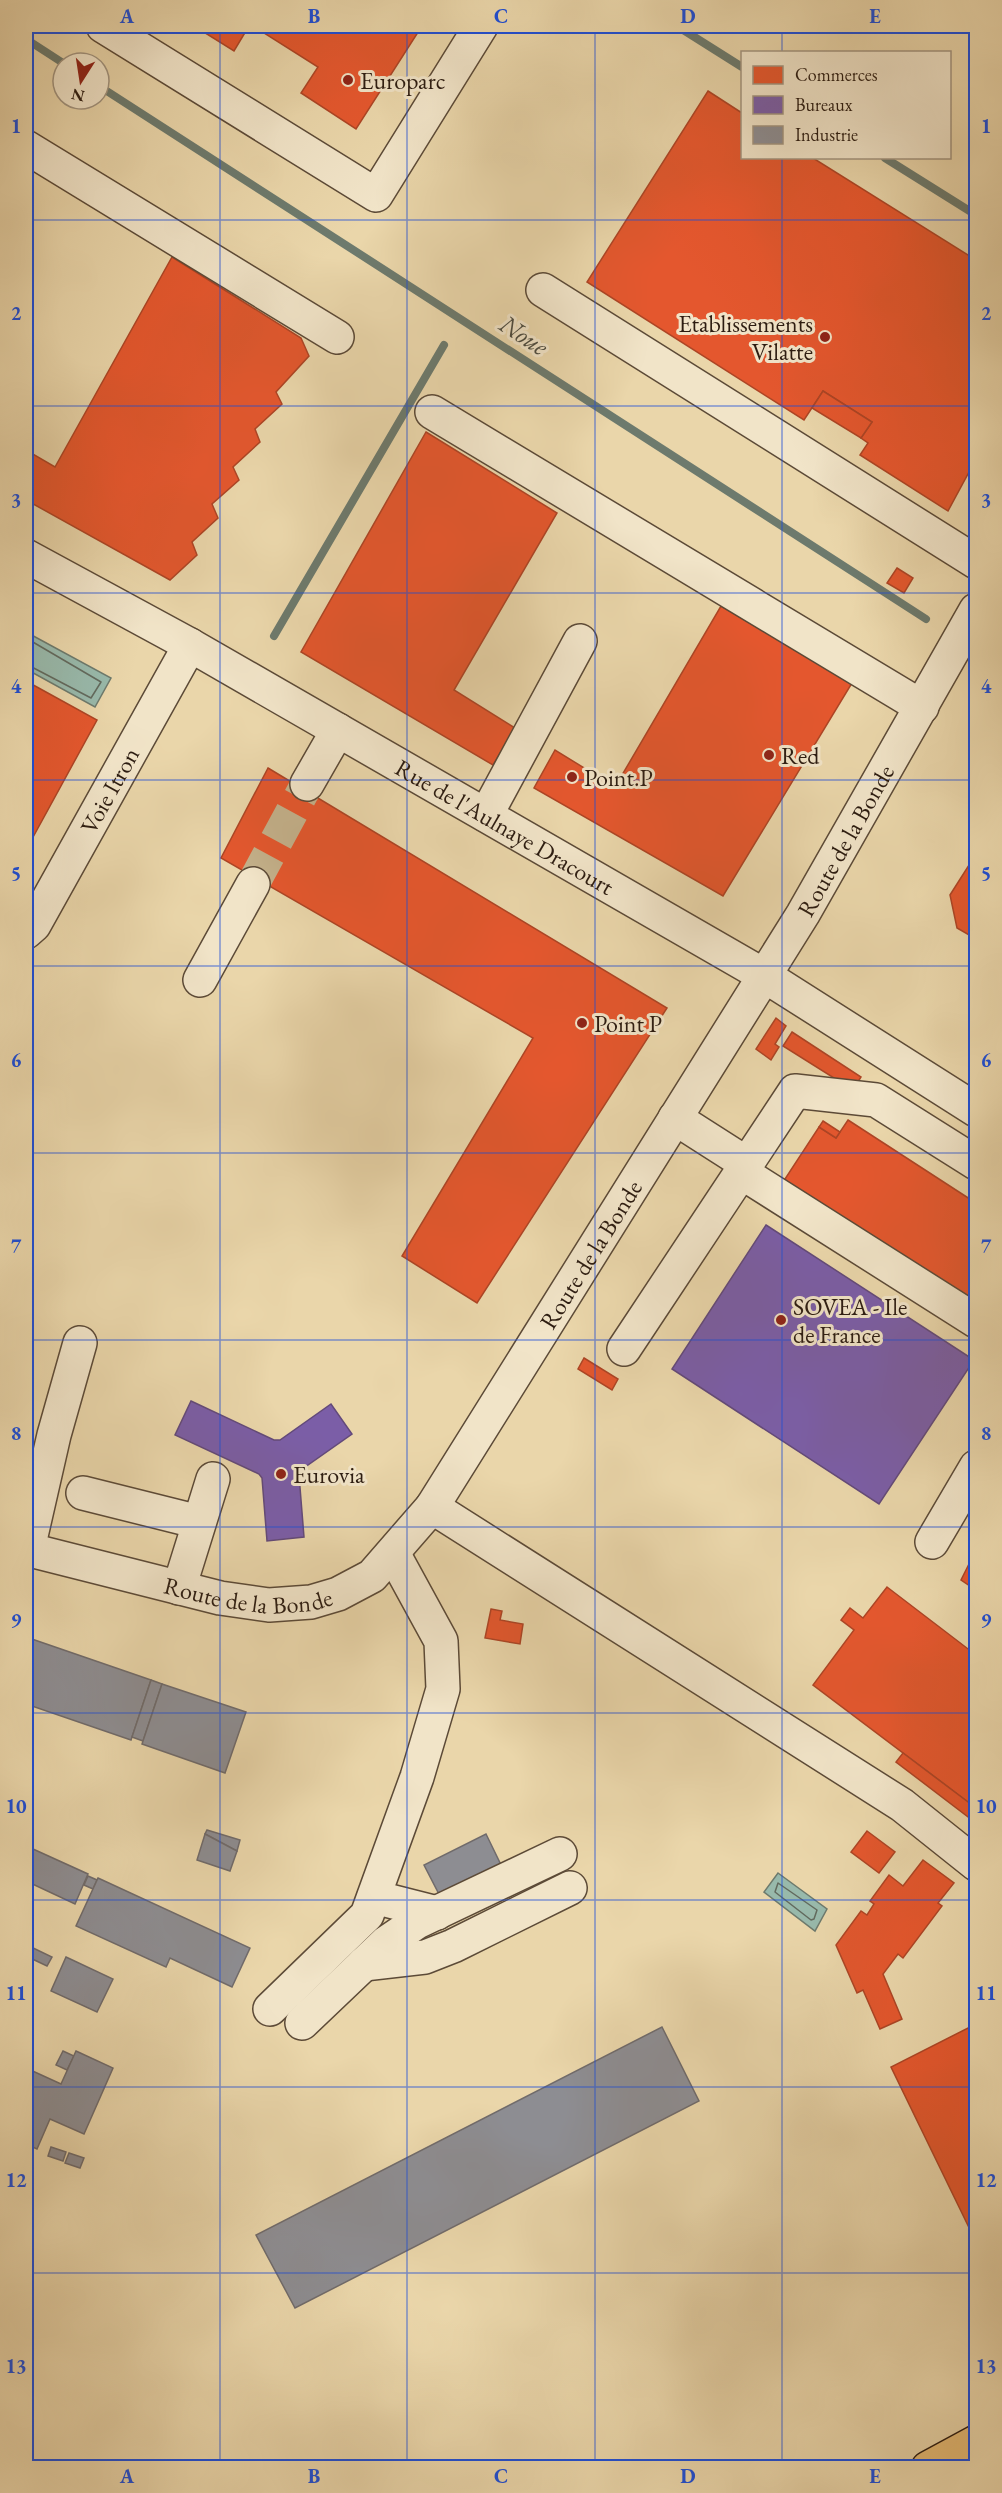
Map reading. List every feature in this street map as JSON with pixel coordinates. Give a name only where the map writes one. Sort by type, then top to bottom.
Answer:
[{"type":"main road","points":[[928,2468],[976,2442]]},
{"type":"street","points":[[103,26],[376,195],[482,26]]},
{"type":"street","points":[[26,147],[337,337]]},
{"type":"street","points":[[543,290],[976,562]]},
{"type":"street","points":[[432,412],[922,707]]},
{"type":"street","name":"Rue de l'Aulnaye Dracourt","points":[[26,555],[190,645],[765,976],[976,1110]]},
{"type":"street","name":"Route de la Bonde","points":[[27,1549],[220,1598],[269,1605],[311,1602],[338,1594],[372,1576],[394,1555],[432,1507],[765,976],[976,610]]},
{"type":"street","points":[[486,815],[579,641]]},
{"type":"street","name":"Voie Itron","points":[[26,932],[34,925],[190,645]]},
{"type":"street","points":[[307,784],[338,730]]},
{"type":"street","points":[[200,980],[253,884]]},
{"type":"street","points":[[624,1349],[795,1091],[876,1100],[976,1163]]},
{"type":"street","points":[[675,1118],[744,1168],[976,1321]]},
{"type":"street","points":[[27,1549],[54,1436],[80,1343]]},
{"type":"street","points":[[932,1542],[976,1467]]},
{"type":"street","points":[[179,1588],[213,1479]]},
{"type":"street","points":[[83,1492],[199,1522]]},
{"type":"street","points":[[432,1507],[902,1805],[976,1864]]},
{"type":"street","points":[[270,2009],[367,1915],[386,1900],[417,1777],[443,1689],[441,1641],[394,1555]]},
{"type":"street","points":[[303,2022],[386,1943],[437,1913],[560,1854]]},
{"type":"street","points":[[364,1964],[425,1957],[453,1946],[570,1888]]},
{"type":"street","points":[[386,1900],[437,1913]]},
{"type":"water","points":[[26,632],[111,678],[95,707],[26,669]]},
{"type":"water","points":[[778,1873],[827,1909],[815,1931],[764,1892]]},
{"type":"building: Commerces","points":[[194,26],[249,26],[234,51]]},
{"type":"building: Commerces","name":"Europarc","points":[[253,26],[422,26],[356,129],[301,93],[318,67]]},
{"type":"building: Commerces","name":"Etablissements Vilatte","points":[[708,91],[741,112],[741,159],[815,159],[976,260],[976,459],[948,511],[860,455],[868,443],[861,438],[872,422],[823,391],[804,420],[587,282]]},
{"type":"building: Commerces","points":[[172,257],[301,338],[309,356],[276,392],[282,404],[255,429],[260,442],[233,467],[239,480],[212,504],[218,518],[192,542],[197,555],[170,580],[26,500],[26,450],[55,467]]},
{"type":"building: Commerces","points":[[823,391],[872,422],[861,438],[812,408]]},
{"type":"building: Commerces","points":[[426,432],[557,513],[454,690],[515,728],[493,765],[301,652]]},
{"type":"building: Commerces","points":[[897,568],[913,578],[904,593],[887,583]]},
{"type":"building: Commerces","points":[[721,606],[852,683],[723,896],[534,788],[555,750],[615,787]]},
{"type":"building: Commerces","points":[[26,681],[97,720],[26,850]]},
{"type":"building: Commerces","name":"Point P","points":[[268,768],[667,1008],[477,1303],[402,1256],[533,1038],[221,858]]},
{"type":"building: Commerces","points":[[976,854],[976,939],[957,928],[950,895]]},
{"type":"building: Commerces","points":[[776,1018],[786,1026],[775,1044],[779,1047],[771,1060],[756,1049]]},
{"type":"building: Commerces","points":[[792,1032],[861,1077],[853,1090],[783,1046]]},
{"type":"building: Commerces","points":[[848,1120],[976,1203],[976,1305],[783,1182],[819,1127],[836,1138]]},
{"type":"building: Commerces","points":[[823,1121],[840,1132],[836,1138],[819,1127]]},
{"type":"building: Commerces","points":[[584,1358],[618,1379],[612,1390],[578,1369]]},
{"type":"building: Commerces","points":[[976,1550],[976,1590],[961,1580]]},
{"type":"building: Commerces","points":[[887,1587],[976,1655],[976,1808],[813,1685],[854,1630],[841,1620],[850,1608],[863,1618]]},
{"type":"building: Commerces","points":[[491,1609],[502,1611],[500,1620],[523,1624],[520,1644],[485,1638]]},
{"type":"building: Commerces","points":[[903,1753],[976,1808],[976,1823],[896,1762]]},
{"type":"building: Commerces","points":[[867,1831],[895,1852],[879,1873],[851,1852]]},
{"type":"building: Commerces","points":[[923,1860],[954,1883],[938,1903],[942,1906],[903,1958],[898,1954],[883,1974],[902,2019],[880,2029],[863,1990],[857,1993],[836,1945],[861,1911],[867,1915],[874,1904],[870,1901],[889,1875],[903,1886]]},
{"type":"building: Commerces","points":[[976,2024],[976,2242],[891,2067]]},
{"type":"building: Bureaux","points":[[766,1225],[974,1360],[879,1504],[672,1369]]},
{"type":"building: Bureaux","points":[[191,1401],[274,1440],[280,1440],[331,1404],[352,1434],[301,1470],[299,1475],[304,1537],[267,1541],[262,1478],[259,1474],[175,1435]]},
{"type":"building: Industrie","points":[[26,1637],[151,1680],[131,1740],[26,1704]]},
{"type":"building: Industrie","points":[[151,1680],[162,1684],[143,1741],[132,1737]]},
{"type":"building: Industrie","points":[[162,1684],[246,1712],[225,1773],[142,1744]]},
{"type":"building: Industrie","points":[[207,1830],[240,1840],[237,1851],[205,1834]]},
{"type":"building: Industrie","points":[[205,1834],[237,1851],[230,1871],[197,1860]]},
{"type":"building: Industrie","points":[[486,1834],[503,1869],[442,1900],[424,1865]]},
{"type":"building: Industrie","points":[[33,1849],[88,1874],[75,1904],[26,1881],[26,1865]]},
{"type":"building: Industrie","points":[[88,1876],[97,1880],[93,1889],[84,1885]]},
{"type":"building: Industrie","points":[[98,1878],[250,1948],[232,1987],[170,1958],[166,1967],[76,1926]]},
{"type":"building: Industrie","points":[[29,1946],[52,1957],[47,1966],[26,1956]]},
{"type":"building: Industrie","points":[[66,1957],[113,1979],[97,2012],[51,1991]]},
{"type":"building: Industrie","points":[[662,2027],[699,2101],[295,2308],[256,2235]]},
{"type":"building: Industrie","points":[[63,2051],[74,2056],[67,2070],[56,2065]]},
{"type":"building: Industrie","points":[[76,2051],[113,2068],[84,2134],[50,2119],[37,2149],[26,2144],[26,2068],[61,2084]]},
{"type":"building: Industrie","points":[[51,2147],[66,2152],[63,2161],[48,2156]]},
{"type":"building: Industrie","points":[[69,2153],[84,2158],[80,2168],[65,2163]]},
{"type":"waterway","name":"Noue","points":[[677,26],[741,66]]},
{"type":"waterway","name":"Noue","points":[[26,39],[51,55]]},
{"type":"waterway","name":"Noue","points":[[111,94],[926,619]]},
{"type":"waterway","name":"Noue","points":[[887,159],[976,215]]},
{"type":"waterway","name":"Noue","points":[[274,636],[444,345]]},
{"type":"tunnel","points":[[253,884],[307,784]]},
{"type":"place","name":"Europarc","points":[[348,80]]},
{"type":"place","name":"Etablissements Vilatte","points":[[825,337]]},
{"type":"place","name":"Red","points":[[769,755]]},
{"type":"place","name":"Point.P","points":[[572,777]]},
{"type":"place","name":"Point P","points":[[582,1023]]},
{"type":"place","name":"SOVEA - Ile de France","points":[[781,1320]]},
{"type":"place","name":"Eurovia","points":[[281,1474]]}]
